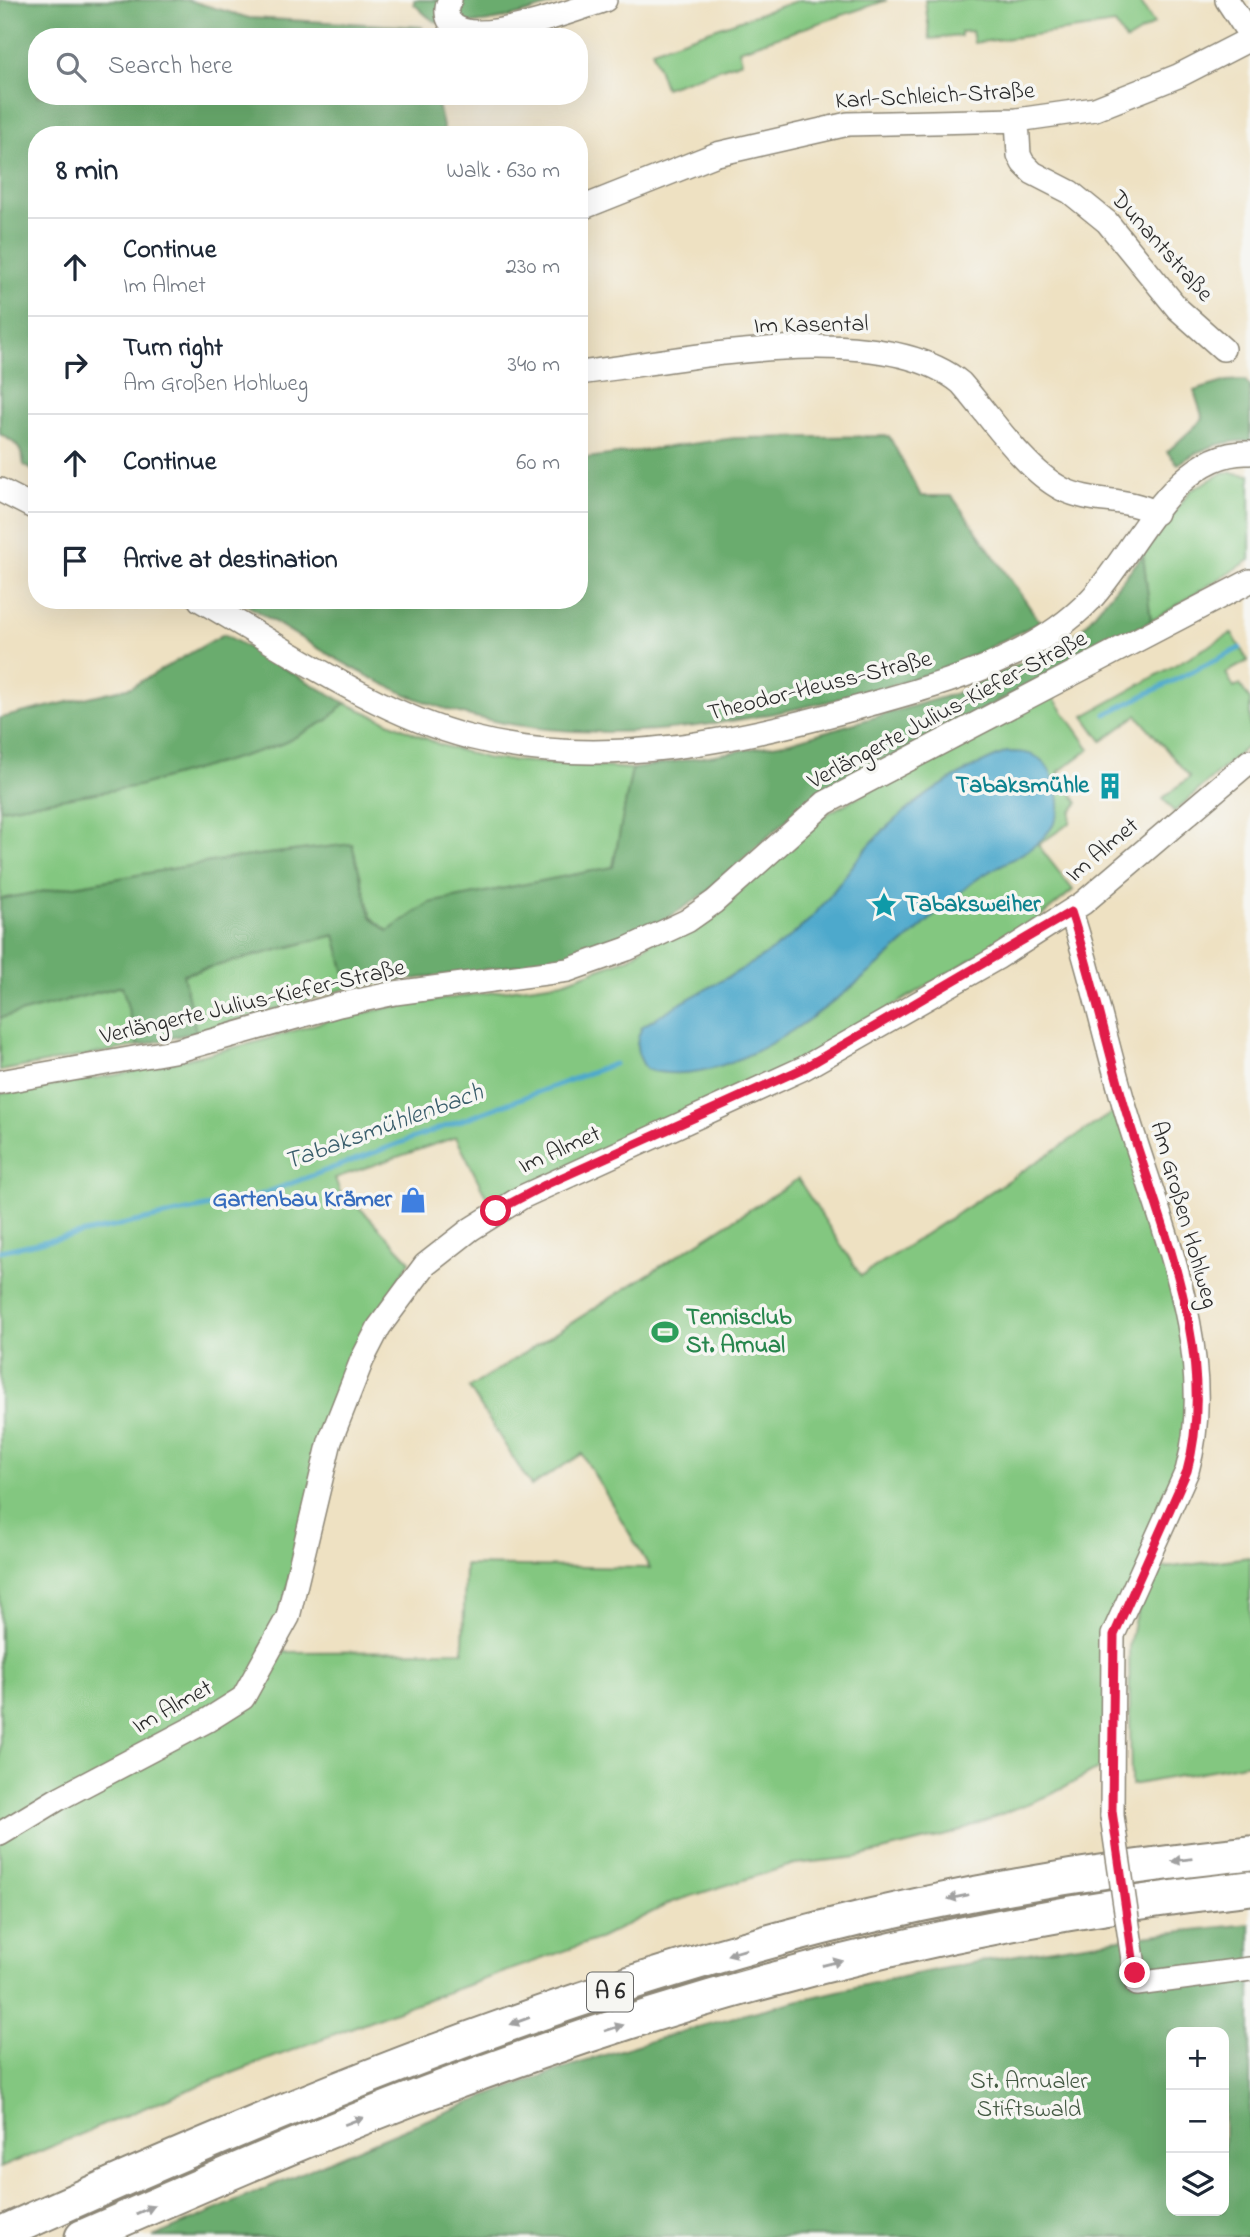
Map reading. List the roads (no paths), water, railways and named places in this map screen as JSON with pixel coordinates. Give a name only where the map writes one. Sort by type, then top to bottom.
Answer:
[{"type":"highway","name":"A 6","points":[[0,2234],[228,2135],[438,2051],[719,1957],[819,1928],[980,1893],[1119,1869],[1250,1853]]},
{"type":"highway","name":"A 6","points":[[82,2237],[341,2126],[440,2088],[722,1993],[870,1954],[986,1928],[1184,1895],[1250,1888]]},
{"type":"street","points":[[450,0],[447,6],[448,19],[457,28]]},
{"type":"street","points":[[505,28],[533,24],[605,0]]},
{"type":"street","points":[[1227,0],[1250,37]]},
{"type":"street","name":"Karl-Schleich-Straße","points":[[588,205],[717,154],[848,124],[1017,120],[1055,117],[1105,105],[1178,76],[1250,37]]},
{"type":"street","name":"Dunantstraße","points":[[1017,120],[1019,155],[1023,163],[1033,173],[1070,192],[1107,222],[1178,309],[1223,349]]},
{"type":"street","name":"Im Kasental","points":[[588,372],[775,350],[832,348],[908,357],[948,373],[961,383],[1038,472],[1062,489],[1101,499],[1138,504],[1156,513]]},
{"type":"street","name":"Theodor-Heuss-Straße","points":[[216,609],[345,684],[428,724],[470,737],[551,750],[675,747],[788,727],[949,682],[1029,645],[1054,631],[1091,598],[1156,513],[1193,471],[1210,459],[1224,454],[1250,453]]},
{"type":"street","points":[[1193,471],[1219,464],[1250,465]]},
{"type":"street","points":[[0,490],[28,504]]},
{"type":"street","name":"Verlängerte Julius-Kiefer-Straße","points":[[0,1082],[179,1051],[339,1005],[395,993],[568,970],[627,949],[688,921],[714,902],[825,803],[1250,581]]},
{"type":"street","name":"Im Almet","points":[[0,1834],[58,1799],[218,1715],[243,1698],[288,1617],[330,1441],[362,1360],[379,1327],[425,1265],[496,1211],[804,1068],[1071,912],[1250,761]]},
{"type":"street","name":"Am Großen Hohlweg","points":[[1071,912],[1124,1105],[1183,1296],[1197,1391],[1195,1444],[1187,1471],[1114,1635],[1112,1816],[1135,1973],[1137,1984],[1250,1969]]},
{"type":"water","name":"Tabaksweiher","points":[[1007,752],[1026,753],[1038,758],[1047,766],[1054,781],[1059,797],[1058,813],[1048,832],[1038,842],[968,886],[862,979],[775,1041],[730,1062],[687,1073],[646,1069],[637,1049],[642,1027],[785,941],[814,915],[866,849],[904,812],[936,788]]},
{"type":"waterway","name":"Tabaksmühlenbach","points":[[1106,714],[1240,648]]},
{"type":"waterway","name":"Tabaksmühlenbach","points":[[0,1251],[257,1196],[614,1064]]},
{"type":"place","name":"Tabaksmühle","points":[[1110,786]]},
{"type":"place","name":"Tabaksweiher","points":[[884,905]]},
{"type":"place","name":"Gartenbau Krämer","points":[[413,1200]]},
{"type":"place","name":"Tennisclub St. Arnual","points":[[665,1332]]},
{"type":"park label","name":"St. Arnualer Stiftswald","points":[[1029,2096]]}]
